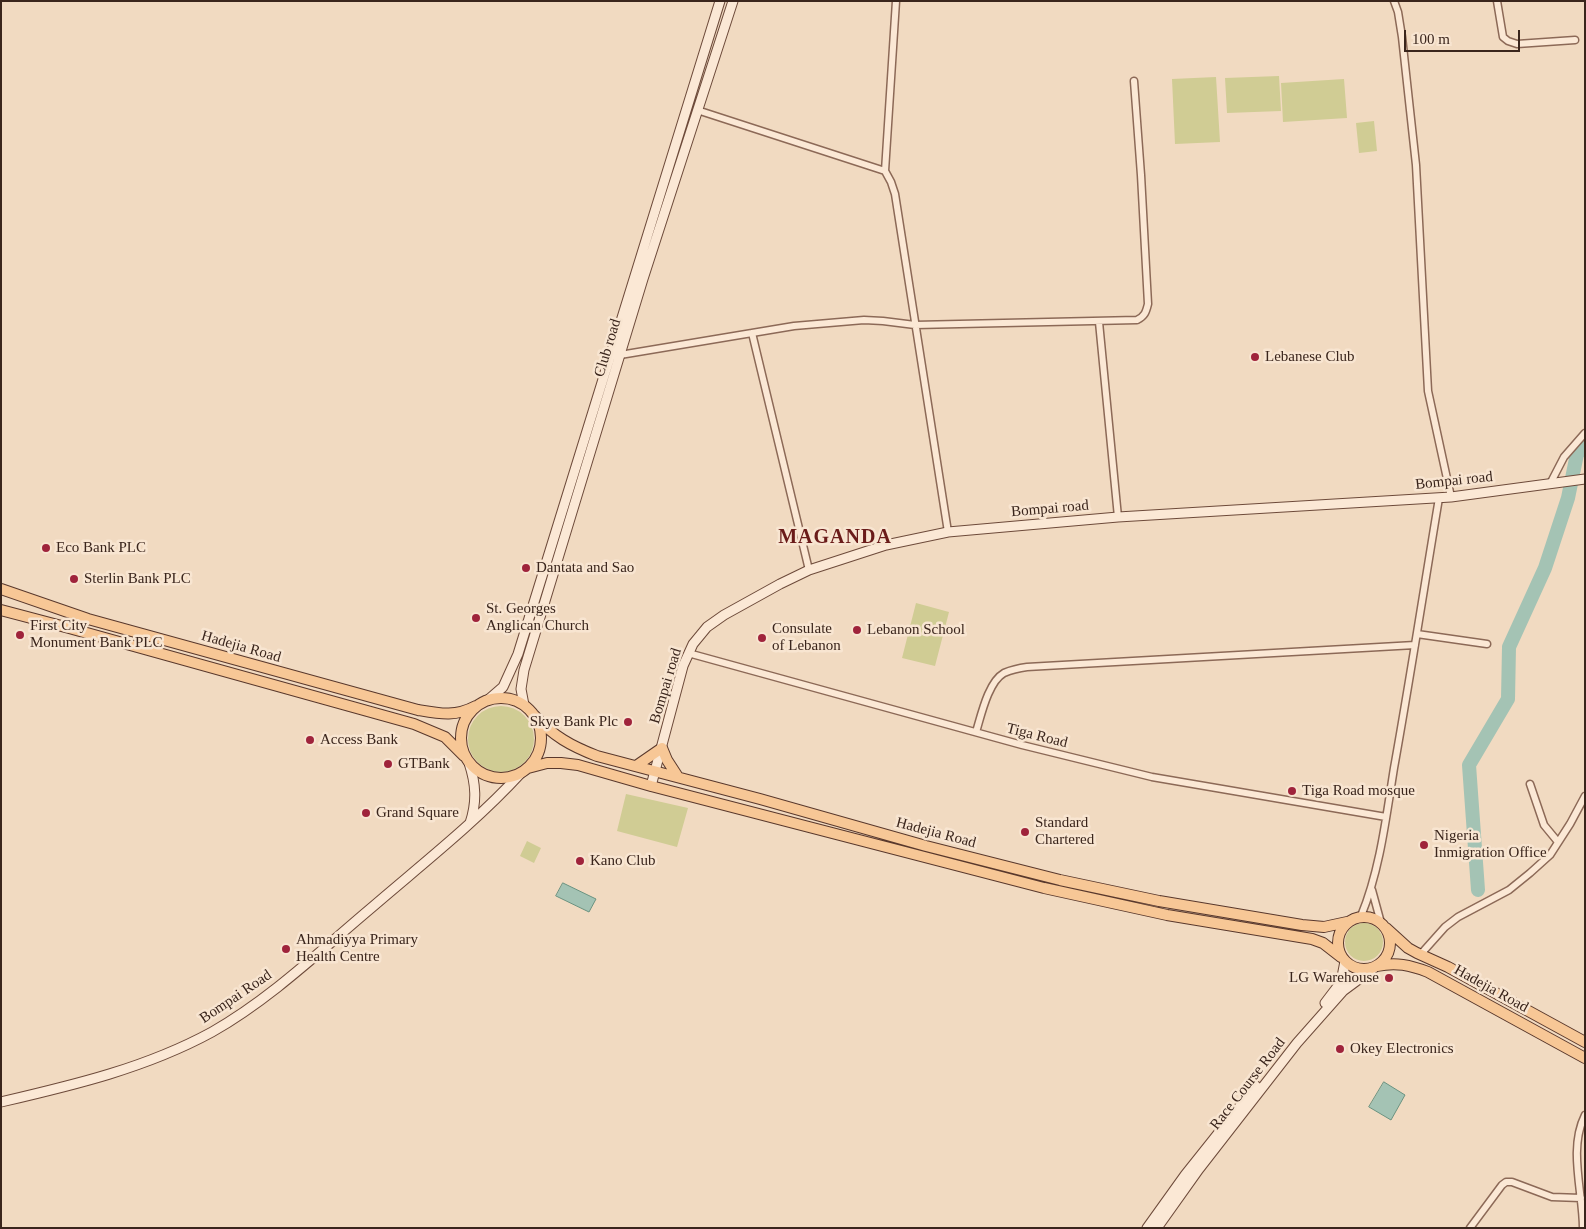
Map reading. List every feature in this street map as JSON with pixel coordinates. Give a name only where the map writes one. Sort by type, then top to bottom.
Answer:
[{"type":"main road","points":[[470,824],[476,793],[473,775],[461,746],[462,729],[468,714],[503,687],[518,654],[720,1]]},
{"type":"main road","name":"Club road","points":[[524,705],[521,689],[524,670],[620,355],[733,1]]},
{"type":"main road","points":[[683,119],[693,122]]},
{"type":"main road","name":"Bompai road","points":[[651,786],[682,666],[688,653],[707,627],[724,615],[809,570],[886,545],[948,532],[1118,517],[1439,498],[1585,479]]},
{"type":"main road","points":[[548,557],[558,560]]},
{"type":"main road","name":"Hadejia Road","points":[[1,589],[70,612],[226,658],[418,710],[437,714],[453,714],[464,712],[476,706]]},
{"type":"main road","points":[[1,595],[69,628]]},
{"type":"main road","points":[[1,604],[34,610],[70,612]]},
{"type":"main road","name":"Hadejia Road","points":[[1,610],[414,724],[445,737],[466,760]]},
{"type":"main road","points":[[466,760],[479,773],[493,778],[508,778],[525,771],[536,759],[540,748],[541,731],[534,715],[524,705],[512,699],[499,698],[488,700]]},
{"type":"main road","name":"Hadejia Road","points":[[534,715],[547,729],[576,748],[597,756],[926,846],[1051,878],[1119,893],[1302,925],[1324,927],[1347,922]]},
{"type":"main road","points":[[636,766],[662,748],[678,777]]},
{"type":"main road","name":"Hadejia Road","points":[[525,771],[547,763],[578,765],[994,876],[1168,915],[1312,939],[1331,948],[1343,959]]},
{"type":"main road","name":"Bompai Road","points":[[1,1102],[111,1075],[140,1065],[211,1032],[243,1013],[299,970],[470,824],[525,771]]},
{"type":"main road","points":[[1361,916],[1368,917],[1384,925],[1390,936],[1390,945],[1384,961],[1375,967],[1359,969],[1352,967],[1343,959],[1338,948],[1338,938],[1341,929],[1347,922],[1361,916]]},
{"type":"main road","name":"Hadejia Road","points":[[1384,925],[1408,948],[1448,967],[1585,1042]]},
{"type":"main road","name":"Race Course Road","points":[[1148,1228],[1214,1139],[1337,988],[1341,982],[1343,959]]},
{"type":"main road","name":"Hadejia Road","points":[[1375,967],[1391,963],[1404,964],[1428,972],[1585,1058]]},
{"type":"main road","name":"Race Course Road","points":[[1157,1228],[1199,1169],[1292,1049],[1343,991],[1375,967]]},
{"type":"street","points":[[896,1],[885,171],[895,194],[948,532]]},
{"type":"street","points":[[1394,1],[1398,12],[1402,37],[1416,165],[1428,391],[1451,497]]},
{"type":"street","points":[[1496,1],[1503,36],[1512,43],[1575,40]]},
{"type":"street","points":[[620,355],[794,326],[864,320],[915,325],[1099,322],[1137,320],[1143,317],[1148,304],[1134,81]]},
{"type":"street","points":[[697,110],[885,171]]},
{"type":"street","points":[[1099,322],[1118,517]]},
{"type":"street","points":[[752,333],[809,570]]},
{"type":"street","points":[[1550,484],[1564,457],[1585,432]]},
{"type":"street","points":[[1361,916],[1371,889],[1386,817],[1439,498]]},
{"type":"street","points":[[1417,634],[1487,644]]},
{"type":"street","points":[[976,732],[986,701],[998,678],[1013,670],[1027,667],[1415,646]]},
{"type":"street","name":"Tiga Road","points":[[688,653],[976,732],[1152,777],[1386,817]]},
{"type":"street","points":[[1530,784],[1544,825],[1558,842]]},
{"type":"street","points":[[1420,954],[1445,927],[1458,917],[1509,890],[1550,855],[1585,796]]},
{"type":"street","points":[[1371,889],[1384,925]]},
{"type":"street","points":[[1582,1228],[1578,1137],[1585,1115]]},
{"type":"street","points":[[1470,1228],[1506,1182],[1512,1182],[1552,1196],[1581,1198]]},
{"type":"shaded area","points":[[1279,76],[1281,111],[1227,113],[1225,78]]},
{"type":"shaded area","points":[[1216,77],[1220,142],[1175,144],[1172,79]]},
{"type":"shaded area","points":[[1344,79],[1347,118],[1283,122],[1281,83]]},
{"type":"shaded area","points":[[1374,121],[1377,151],[1359,153],[1356,123]]},
{"type":"shaded area","points":[[916,603],[949,612],[935,666],[902,658]]},
{"type":"shaded area","points":[[494,706],[508,706],[520,711],[529,720],[534,732],[532,752],[525,763],[508,772],[494,772],[482,767],[473,758],[468,746],[468,732],[473,720],[482,711]]},
{"type":"shaded area","points":[[626,794],[688,808],[677,847],[617,831]]},
{"type":"shaded area","points":[[527,841],[541,848],[534,863],[520,856]]},
{"type":"shaded area","points":[[563,883],[596,899],[589,912],[556,896]]},
{"type":"shaded area","points":[[1364,923],[1378,928],[1383,942],[1378,956],[1364,961],[1350,956],[1345,942],[1350,928]]},
{"type":"shaded area","points":[[1384,1082],[1405,1095],[1391,1120],[1369,1107]]},
{"type":"waterway","points":[[1478,890],[1469,765],[1508,699],[1509,647],[1545,568],[1568,498],[1577,454],[1585,445]]},
{"type":"place","name":"Lebanese Club","points":[[1255,357]]},
{"type":"place","name":"Eco Bank PLC","points":[[46,548]]},
{"type":"place","name":"Dantata and Sao","points":[[526,568]]},
{"type":"place","name":"Sterlin Bank PLC","points":[[74,579]]},
{"type":"place","name":"St. Georges Anglican Church","points":[[476,618]]},
{"type":"place","name":"Lebanon School","points":[[857,630]]},
{"type":"place","name":"First City Monument Bank PLC","points":[[20,635]]},
{"type":"place","name":"Consulate of Lebanon","points":[[762,638]]},
{"type":"place","name":"Skye Bank Plc","points":[[628,722]]},
{"type":"place","name":"Access Bank","points":[[310,740]]},
{"type":"place","name":"GTBank","points":[[388,764]]},
{"type":"place","name":"Tiga Road mosque","points":[[1292,791]]},
{"type":"place","name":"Grand Square","points":[[366,813]]},
{"type":"place","name":"Standard Chartered","points":[[1025,832]]},
{"type":"place","name":"Nigeria Inmigration Office","points":[[1424,845]]},
{"type":"place","name":"Kano Club","points":[[580,861]]},
{"type":"place","name":"Ahmadiyya Primary Health Centre","points":[[286,949]]},
{"type":"place","name":"LG Warehouse","points":[[1389,978]]},
{"type":"place","name":"Okey Electronics","points":[[1340,1049]]},
{"type":"district","name":"MAGANDA","points":[[835,538]]}]
